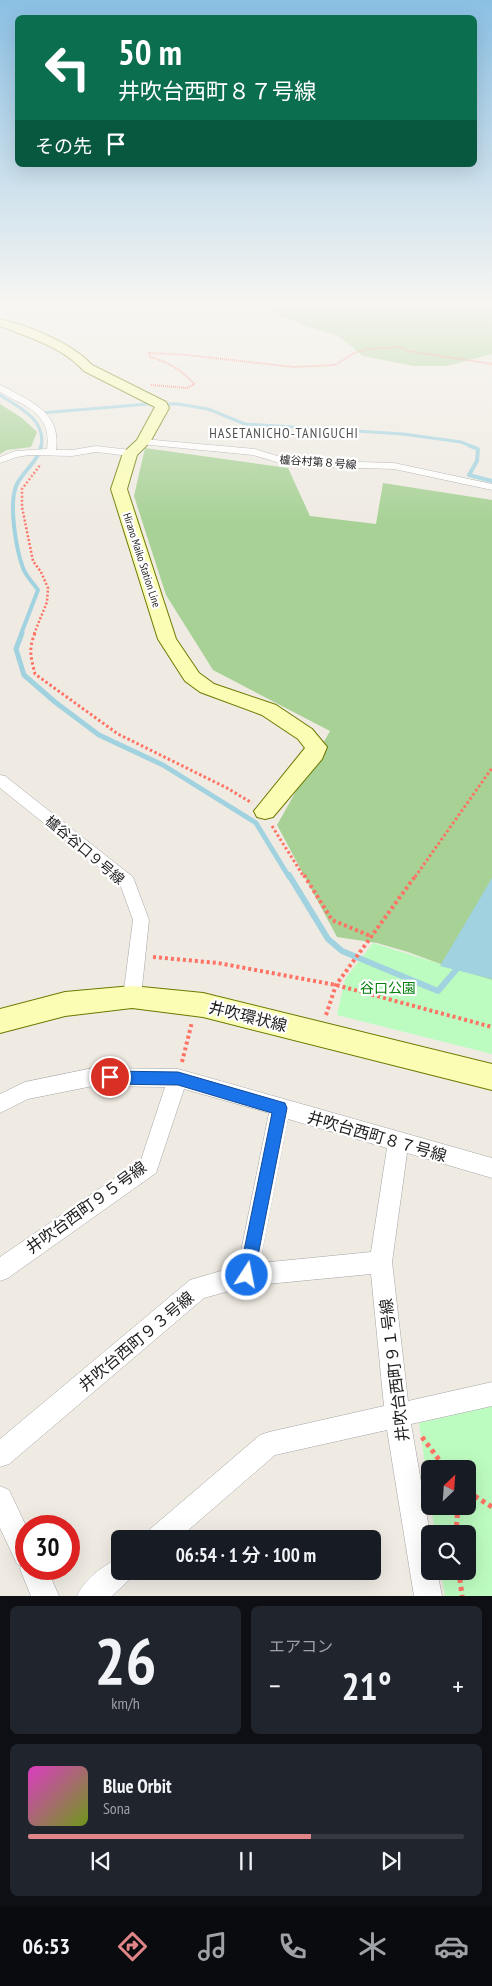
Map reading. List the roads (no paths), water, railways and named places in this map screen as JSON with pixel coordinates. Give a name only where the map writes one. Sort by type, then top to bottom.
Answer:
[{"type":"main road","name":"Hirano Maiko Station Line","points":[[105,376],[159,403],[162,408],[136,448],[119,489],[167,639],[192,677],[207,688],[268,710],[305,734],[316,747],[314,754],[265,811]]},
{"type":"main road","name":"井吹環状線","points":[[0,1021],[65,1004],[132,997],[196,1004],[492,1077]]},
{"type":"street","points":[[0,388],[44,414],[51,431],[53,445],[47,452]]},
{"type":"street","points":[[0,460],[15,454],[31,452],[72,453],[136,448]]},
{"type":"street","name":"櫨谷村第８号線","points":[[136,448],[233,449],[255,452],[290,462],[394,466],[492,487]]},
{"type":"street","name":"櫨谷谷口９号線","points":[[0,780],[126,880],[141,920],[132,997]]},
{"type":"street","name":"井吹台西町８７号線","points":[[0,1104],[25,1091],[93,1077],[178,1078],[492,1168]]},
{"type":"street","name":"井吹台西町９５号線","points":[[0,1270],[149,1166],[178,1078]]},
{"type":"street","points":[[247,1275],[280,1108]]},
{"type":"street","name":"井吹台西町９１号線","points":[[398,1142],[382,1262],[401,1415],[428,1596]]},
{"type":"street","name":"井吹台西町９３号線","points":[[0,1455],[198,1288],[247,1275],[382,1262]]},
{"type":"street","points":[[168,1530],[268,1444],[492,1394]]},
{"type":"street","points":[[0,1499],[15,1531]]},
{"type":"street","points":[[91,1596],[111,1579]]},
{"type":"street","points":[[38,1580],[46,1596]]},
{"type":"water","points":[[492,878],[492,979],[440,966]]},
{"type":"waterway","points":[[0,395],[30,415],[36,422],[42,438],[41,447]]},
{"type":"waterway","points":[[41,413],[148,404],[178,404],[208,409],[245,424],[403,434],[461,442],[473,447]]},
{"type":"waterway","points":[[21,634],[38,590],[26,574],[20,560],[14,526],[14,492],[23,474],[37,457],[41,446]]},
{"type":"waterway","points":[[470,446],[478,449],[477,461],[469,475],[492,481]]},
{"type":"waterway","points":[[22,633],[16,649],[24,675],[55,702],[99,735],[163,765],[256,823],[289,877]]},
{"type":"waterway","points":[[289,875],[328,939],[342,951],[438,991],[456,970]]},
{"type":"district","name":"HASETANICHO-TANIGUCHI","points":[[284,433]]},
{"type":"park label","name":"谷口公園","points":[[388,988]]}]
